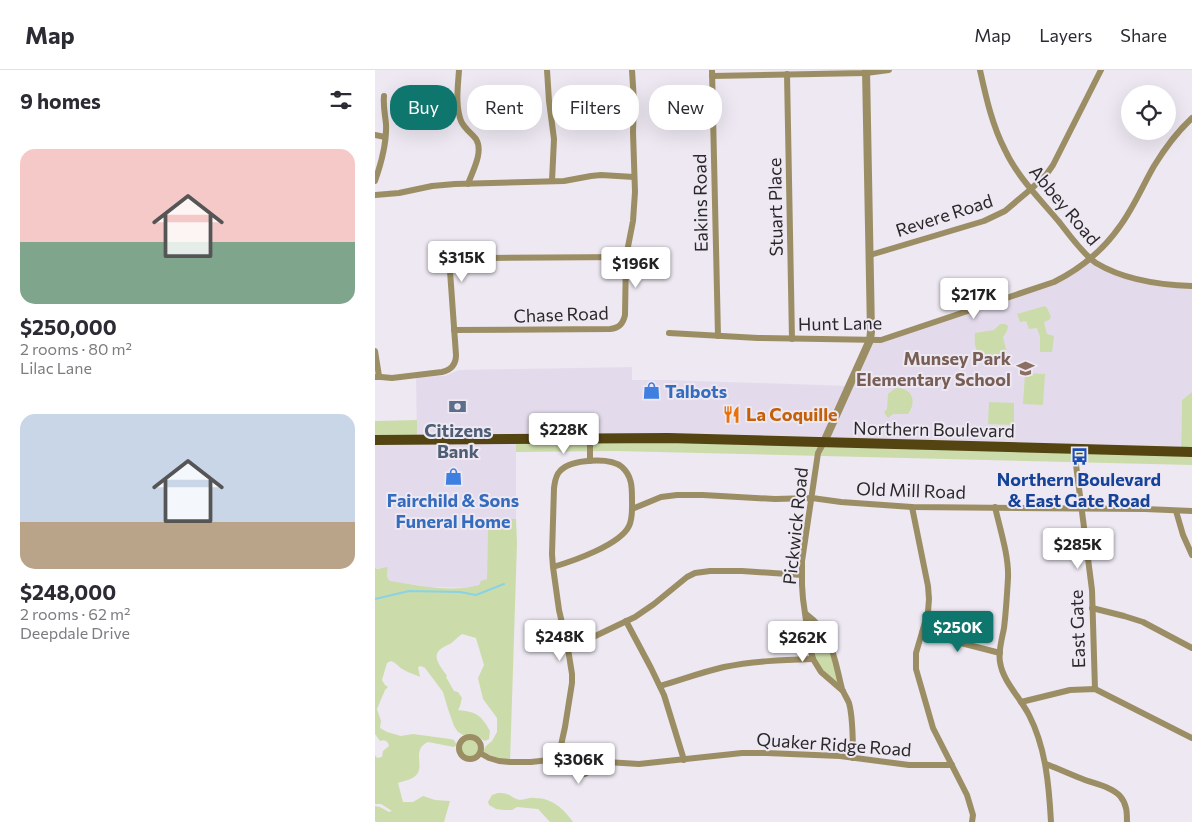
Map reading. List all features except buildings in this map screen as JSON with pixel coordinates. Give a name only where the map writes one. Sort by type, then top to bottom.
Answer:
[{"type":"main road","name":"Northern Boulevard","points":[[375,440],[677,438],[1192,452]]},
{"type":"street","points":[[459,70],[458,97],[461,119],[479,146],[476,162],[468,184]]},
{"type":"street","points":[[547,70],[554,139],[552,181]]},
{"type":"street","name":"Chase Road","points":[[454,330],[600,329],[617,327],[622,323],[625,315],[626,257],[633,220],[635,192],[632,70]]},
{"type":"street","points":[[712,73],[787,74],[889,70]]},
{"type":"street","name":"Abbey Road","points":[[980,70],[997,134],[1013,165],[1089,258],[1114,272],[1137,279],[1192,286]]},
{"type":"street","name":"Revere Road","points":[[870,255],[984,221],[1009,208],[1046,175],[1053,165],[1101,70]]},
{"type":"street","points":[[824,442],[870,340],[872,327],[866,71]]},
{"type":"street","name":"Eakins Road","points":[[712,73],[718,336]]},
{"type":"street","name":"Stuart Place","points":[[787,74],[792,339]]},
{"type":"street","points":[[375,181],[380,166],[385,137],[384,96]]},
{"type":"street","name":"Hunt Lane","points":[[669,333],[792,339],[885,339],[1044,286],[1067,275],[1103,247],[1120,226],[1171,141],[1192,118]]},
{"type":"street","points":[[375,135],[385,137]]},
{"type":"street","points":[[375,195],[399,193],[432,186],[564,181],[601,175],[634,178]]},
{"type":"street","points":[[375,351],[377,377],[396,378],[444,371],[450,369],[455,364],[451,271],[457,259],[626,257]]},
{"type":"street","points":[[590,438],[590,462]]},
{"type":"street","name":"Pickwick Road","points":[[824,442],[818,453],[804,550],[803,599],[809,642],[816,666],[843,691]]},
{"type":"street","name":"East Gate","points":[[1074,449],[1091,590],[1095,689]]},
{"type":"street","points":[[553,567],[578,559],[613,542],[630,525],[632,486],[629,477],[620,466],[613,463],[590,462],[566,466],[555,478],[554,488],[552,523],[553,567],[559,610],[571,666],[572,683],[558,758],[568,770],[579,774],[589,771],[594,761]]},
{"type":"street","name":"Old Mill Road","points":[[632,510],[669,495],[703,495],[775,499],[812,498],[841,502],[912,506],[1192,511]]},
{"type":"street","points":[[912,506],[929,599],[916,653],[916,669],[933,728],[967,795],[973,815],[972,822]]},
{"type":"street","points":[[995,507],[1008,576],[1000,662],[1005,679],[1028,713],[1036,731],[1045,764],[1051,822]]},
{"type":"street","points":[[1176,511],[1183,535],[1192,555]]},
{"type":"street","points":[[568,649],[626,621],[654,604],[687,578],[699,572],[742,571],[802,575]]},
{"type":"street","points":[[1092,608],[1143,622],[1192,648]]},
{"type":"street","points":[[806,614],[824,631],[835,654],[843,691],[850,708],[853,758]]},
{"type":"street","points":[[626,621],[660,686],[669,708],[684,760]]},
{"type":"street","points":[[921,633],[1000,653]]},
{"type":"street","points":[[660,686],[725,667],[813,659]]},
{"type":"street","points":[[1021,702],[1069,690],[1095,689],[1192,738]]},
{"type":"street","name":"Quaker Ridge Road","points":[[480,753],[489,758],[504,762],[531,762],[558,758],[639,764],[742,753],[766,753],[853,758],[909,765],[952,765]]},
{"type":"street","points":[[1045,764],[1115,792],[1125,804],[1127,822]]},
{"type":"shaded area","points":[[1089,258],[1125,275],[1192,286],[1192,392],[1182,400],[1181,452],[516,439],[516,519],[488,519],[487,579],[471,588],[430,587],[390,581],[382,569],[375,568],[375,440],[417,439],[416,377],[445,376],[459,370],[632,367],[632,380],[849,386],[870,340],[877,340],[1044,286]]},
{"type":"green space","points":[[1045,306],[1051,317],[1044,322],[1047,334],[1054,336],[1052,352],[1040,352],[1040,337],[1037,328],[1029,329],[1026,321],[1020,322],[1017,314]]},
{"type":"green space","points":[[1000,324],[1008,326],[1003,337],[1007,353],[993,358],[982,356],[976,348],[975,333],[994,330]]},
{"type":"green space","points":[[1025,373],[1045,374],[1043,405],[1023,404]]},
{"type":"green space","points":[[897,388],[910,393],[913,401],[911,410],[908,414],[893,414],[888,418],[884,412],[887,409],[888,394]]},
{"type":"green space","points":[[1192,392],[1192,465],[616,451],[516,452],[516,439],[1181,451],[1182,400]]},
{"type":"green space","points":[[989,402],[1014,403],[1014,425],[988,424]]},
{"type":"green space","points":[[417,420],[417,440],[375,440],[375,421]]},
{"type":"green space","points":[[488,519],[516,519],[517,543],[510,762],[483,751],[497,732],[497,718],[483,699],[478,678],[484,665],[476,638],[462,634],[452,643],[443,647],[437,654],[437,658],[454,691],[458,692],[462,698],[458,710],[478,715],[490,731],[489,739],[485,741],[478,737],[463,735],[458,732],[454,726],[443,692],[425,668],[418,667],[420,677],[402,669],[391,661],[387,663],[382,680],[388,687],[377,709],[381,721],[380,728],[401,736],[413,734],[450,739],[454,740],[457,745],[454,747],[428,742],[423,745],[419,754],[418,774],[398,783],[403,802],[413,802],[423,796],[435,800],[450,801],[444,822],[376,822],[375,806],[389,812],[392,811],[381,804],[375,804],[375,755],[377,758],[382,757],[383,751],[389,746],[386,741],[380,741],[375,734],[375,568],[387,567],[387,577],[390,581],[446,588],[479,585],[481,581],[487,579]]},
{"type":"green space","points":[[806,614],[824,631],[843,691],[816,666]]},
{"type":"green space","points":[[470,737],[478,740],[481,748],[478,756],[470,759],[462,756],[459,748],[462,740]]},
{"type":"green space","points":[[498,793],[520,800],[541,798],[547,800],[562,809],[573,822],[550,822],[538,809],[517,807],[512,810],[496,809],[489,805],[488,802],[492,795]]},
{"type":"waterway","points":[[375,599],[409,591],[460,592],[476,595],[504,584]]},
{"type":"place","name":"Munsey Park Elementary School","points":[[1025,368]]},
{"type":"place","name":"Talbots","points":[[651,391]]},
{"type":"place","name":"Citizens Bank","points":[[458,407]]},
{"type":"place","name":"La Coquille","points":[[732,414]]},
{"type":"place","name":"Northern Boulevard & East Gate Road","points":[[1079,456]]},
{"type":"place","name":"Fairchild & Sons Funeral Home","points":[[453,477]]}]
